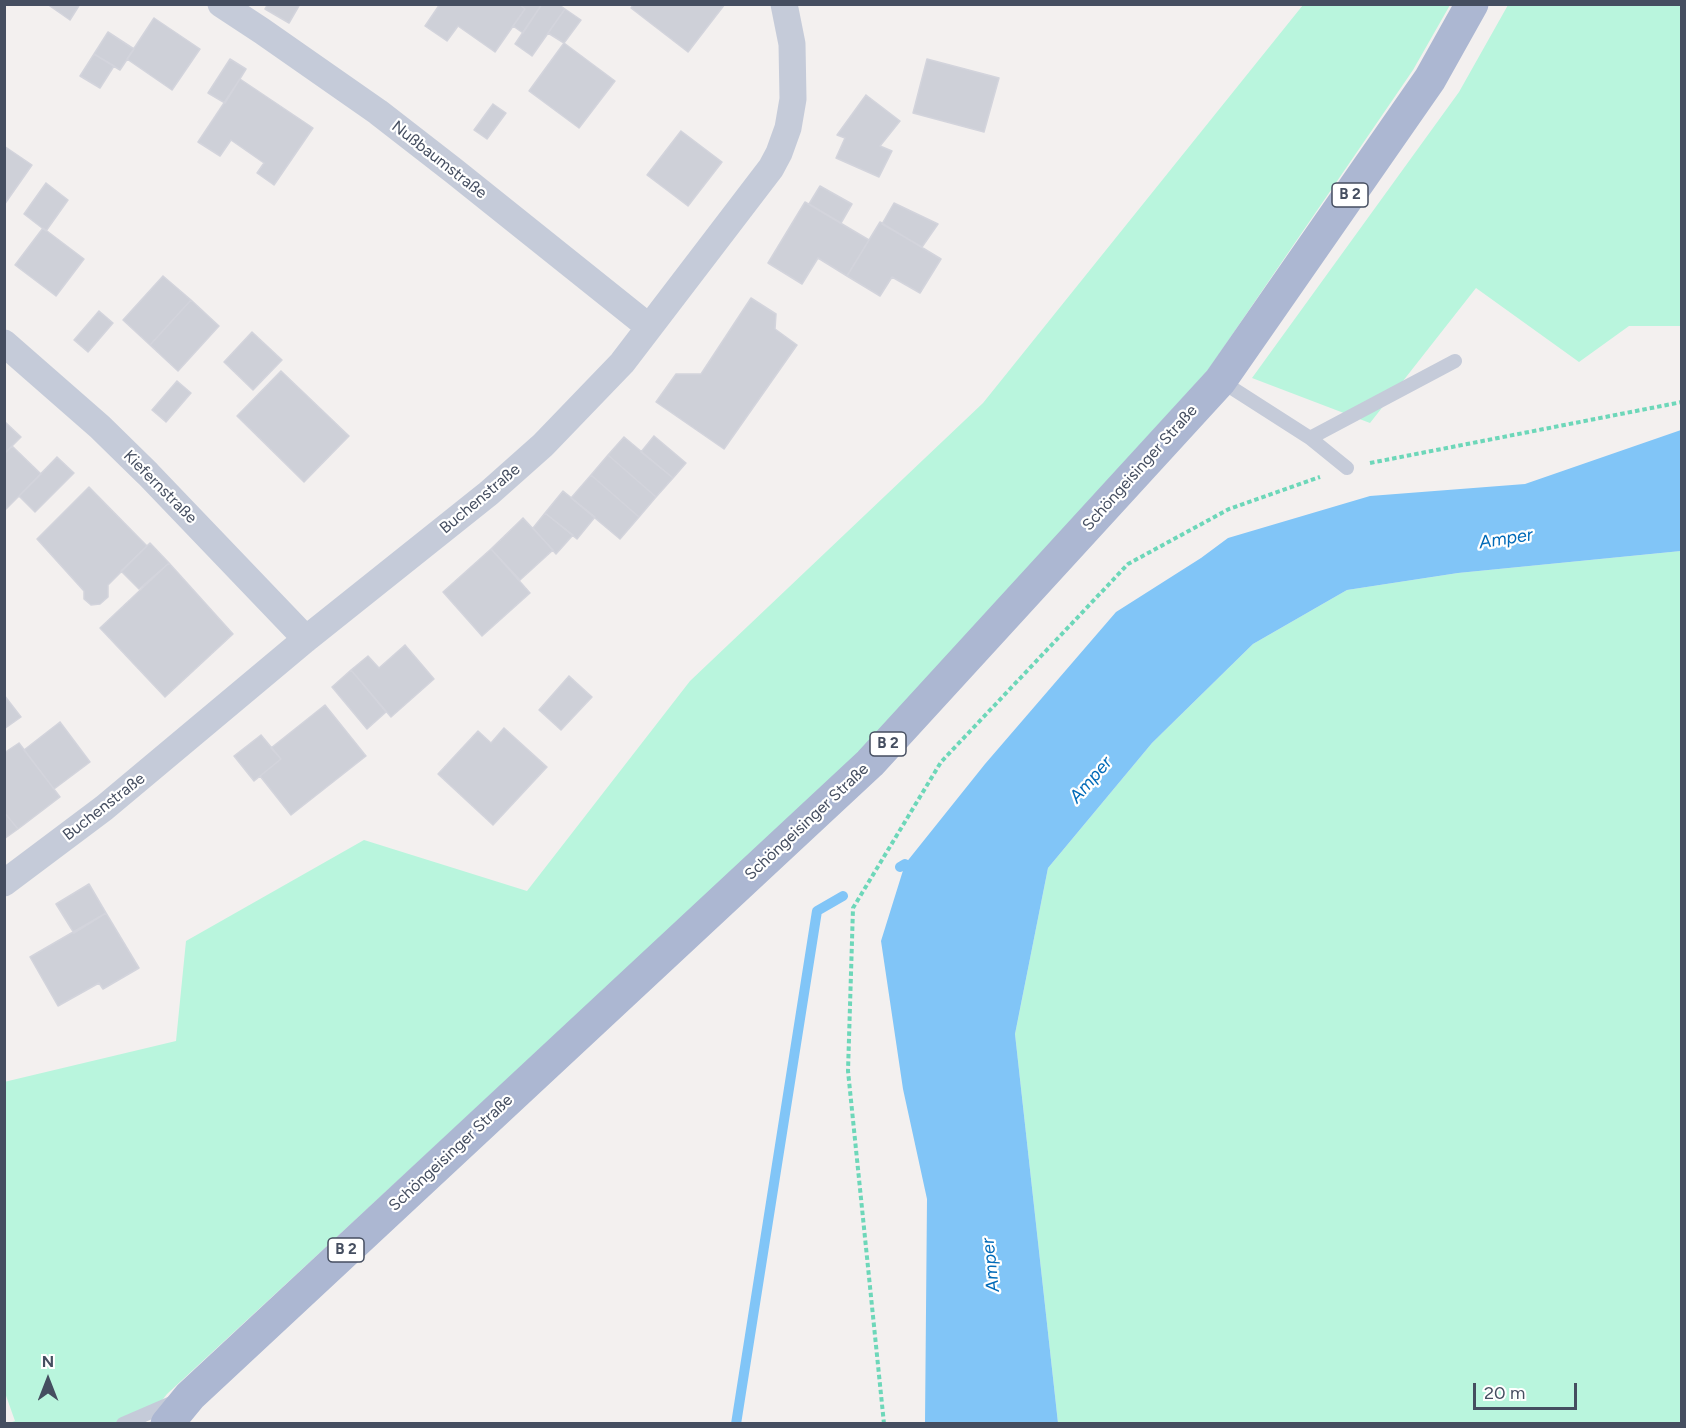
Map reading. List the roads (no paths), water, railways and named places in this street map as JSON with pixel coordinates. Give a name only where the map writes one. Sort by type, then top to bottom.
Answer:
[{"type":"main road","name":"Schöngeisinger Straße","points":[[167,1424],[190,1396],[870,763],[1220,381],[1430,79],[1472,4]]},
{"type":"street","name":"Nußbaumstraße","points":[[221,4],[378,112],[649,327]]},
{"type":"street","name":"Buchenstraße","points":[[4,883],[104,808],[306,639],[489,493],[543,445],[622,363],[771,168],[779,153],[788,128],[793,99],[792,44],[784,4]]},
{"type":"street","name":"Kiefernstraße","points":[[4,343],[100,427],[148,474],[306,639]]},
{"type":"lane","points":[[1310,438],[1455,361]]},
{"type":"lane","points":[[1220,381],[1310,438],[1347,468]]},
{"type":"lane","points":[[123,1424],[190,1396]]},
{"type":"water","name":"Amper","points":[[1681,430],[1681,551],[1458,573],[1347,590],[1253,644],[1152,743],[1048,868],[1015,1034],[1058,1423],[925,1423],[927,1199],[903,1089],[881,941],[905,864],[985,764],[1116,612],[1201,558],[1228,538],[1370,496],[1525,484]]},
{"type":"waterway","points":[[900,867],[905,864]]},
{"type":"waterway","points":[[736,1424],[817,911],[843,896]]}]
